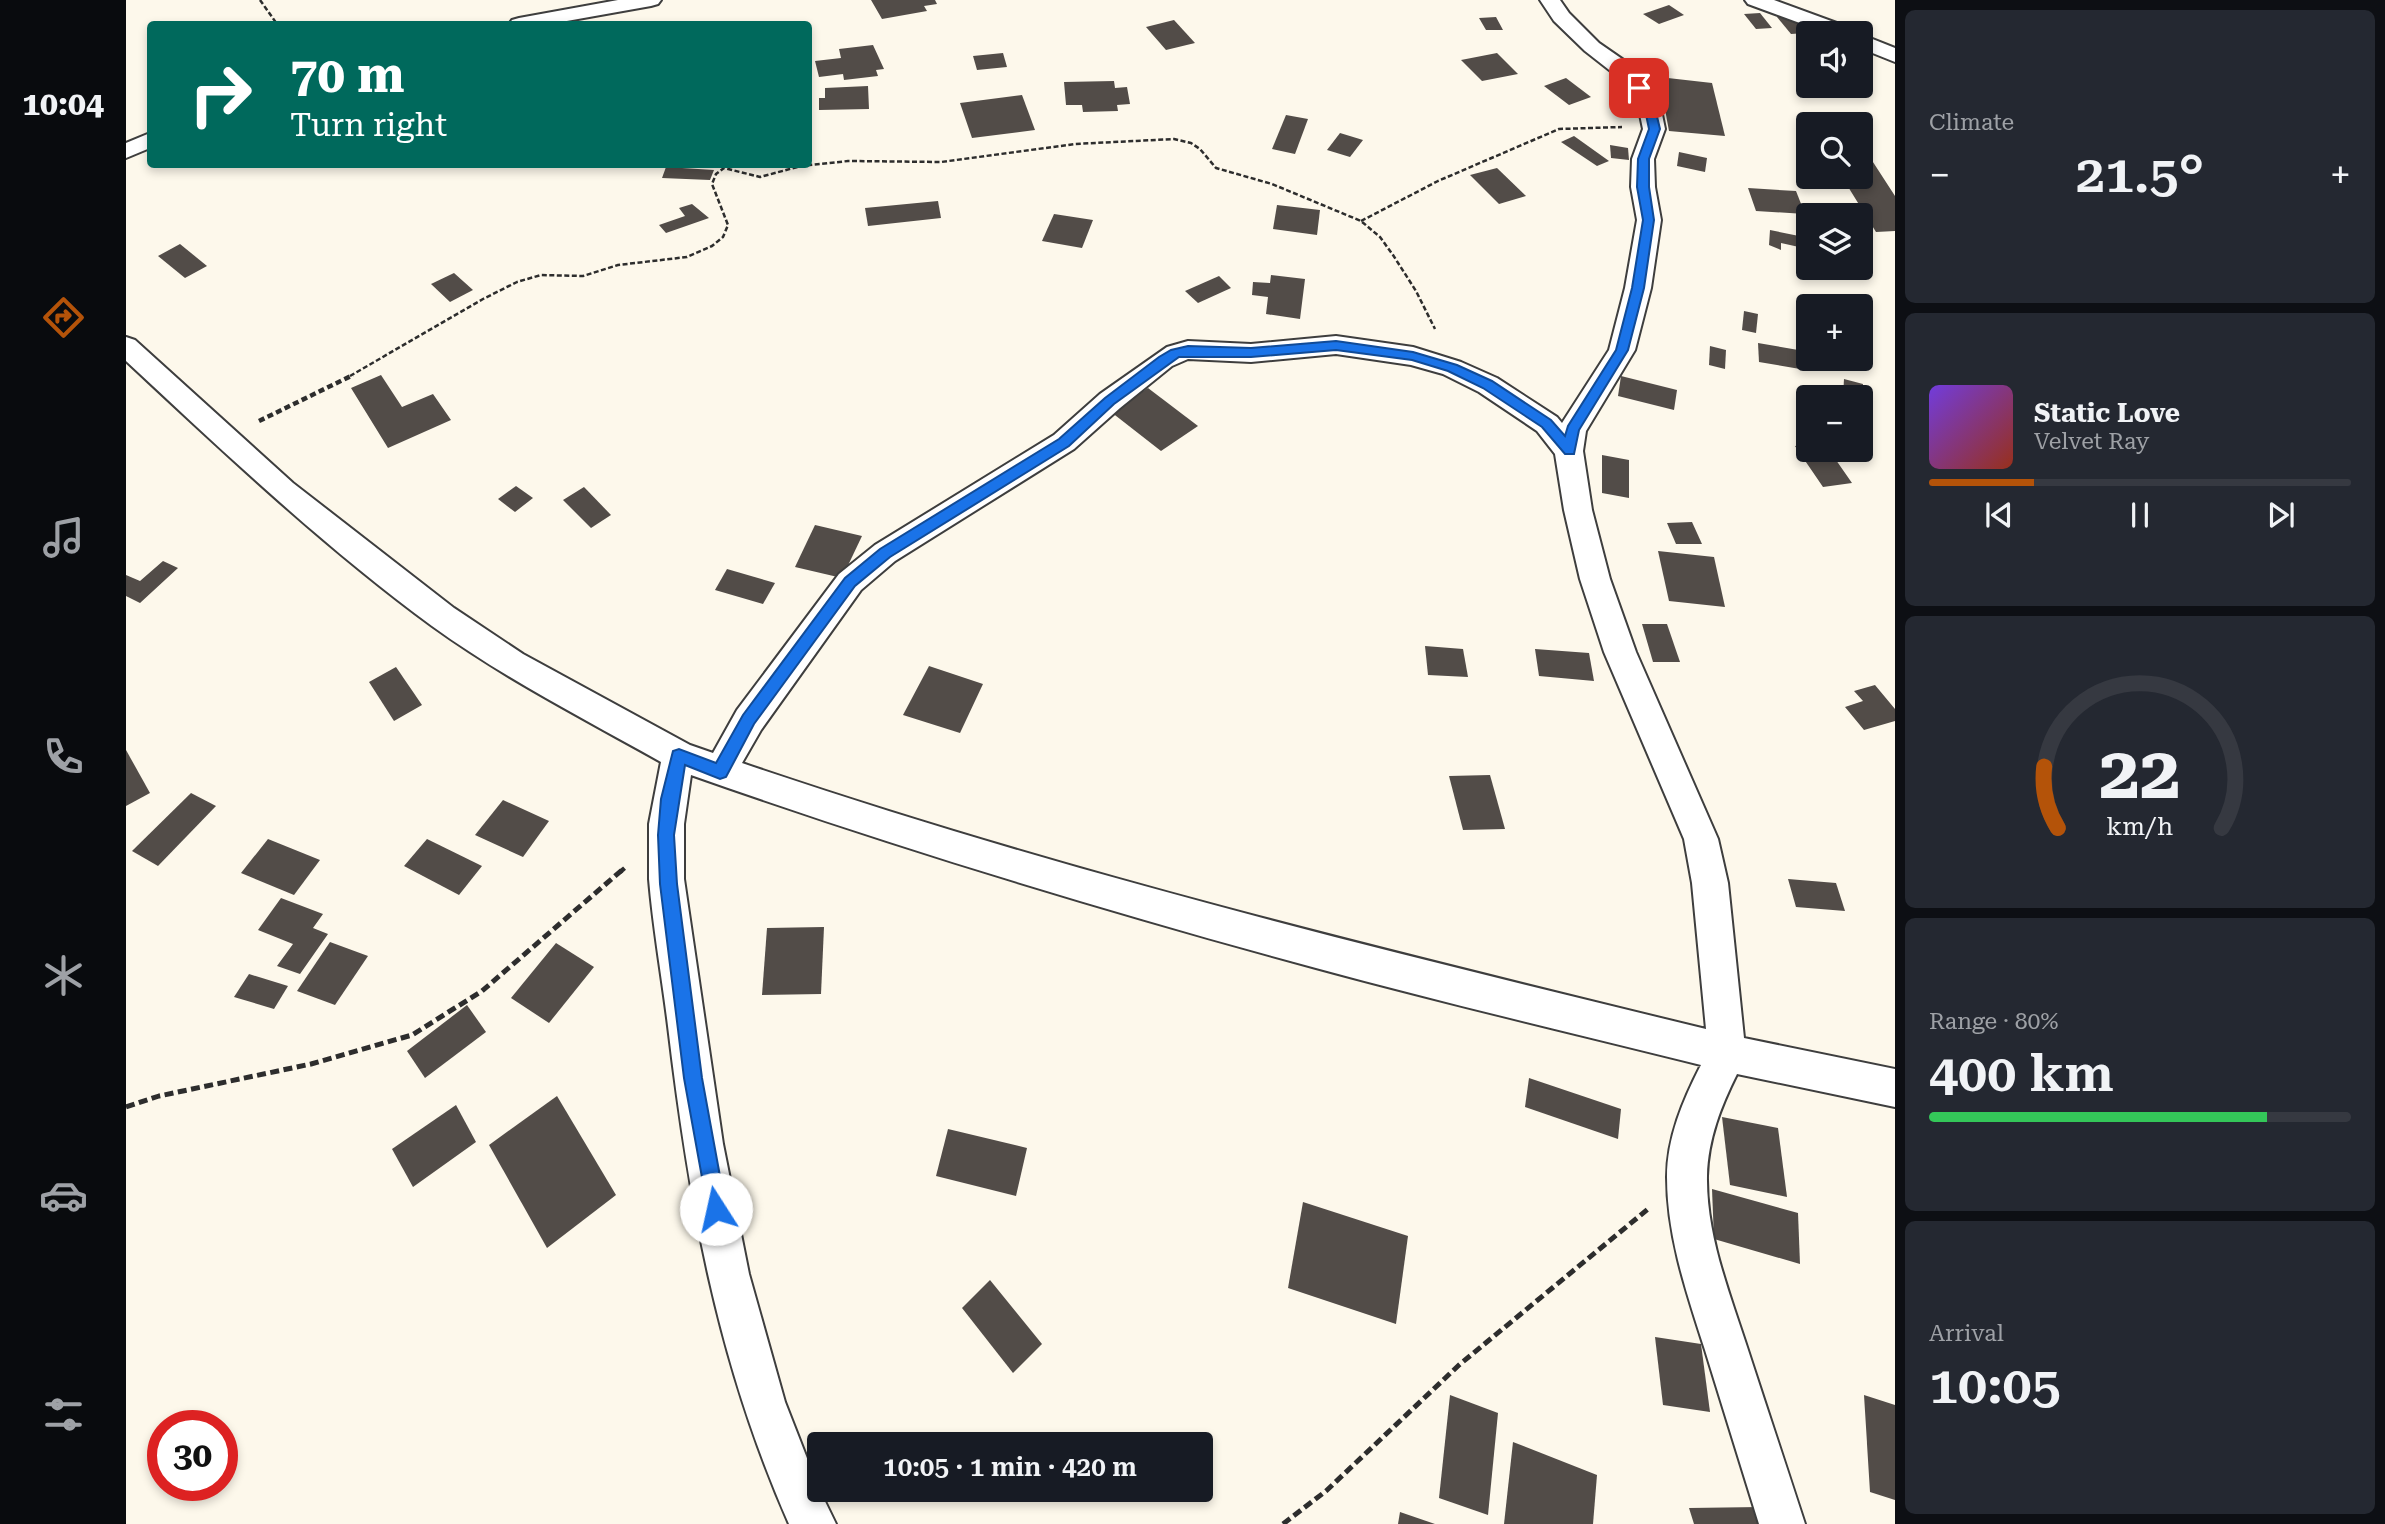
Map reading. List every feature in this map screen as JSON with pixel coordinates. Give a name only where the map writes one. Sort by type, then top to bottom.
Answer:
[{"type":"street","points":[[536,21],[652,0]]},
{"type":"street","points":[[1550,0],[1562,17],[1592,47],[1630,75],[1648,100],[1654,129],[1643,159],[1643,187],[1649,220],[1638,288],[1622,350],[1572,430],[1569,451],[1578,510],[1595,579],[1620,652],[1700,839],[1717,942],[1727,1053],[1704,1100],[1692,1138],[1687,1176],[1691,1221],[1702,1274],[1739,1398],[1782,1524]]},
{"type":"street","points":[[1755,0],[1813,21]]},
{"type":"street","points":[[1873,46],[1895,56]]},
{"type":"street","points":[[126,151],[147,141]]},
{"type":"street","points":[[720,772],[749,720],[850,582],[885,553],[1064,442],[1110,401],[1163,360],[1188,350],[1251,353],[1336,345],[1413,356],[1452,368],[1488,384],[1547,424],[1569,451]]},
{"type":"street","points":[[126,346],[283,491],[443,617],[512,663],[679,756],[720,772],[987,858],[1317,951],[1727,1053],[1895,1088]]},
{"type":"street","points":[[679,756],[666,835],[668,884],[693,1078],[720,1235],[756,1385],[813,1524]]},
{"type":"path","points":[[260,0],[275,21]]},
{"type":"path","points":[[1361,221],[1450,176],[1559,129],[1588,126],[1654,129]]},
{"type":"path","points":[[812,165],[848,161],[941,162],[1075,144],[1174,139],[1191,142],[1216,168],[1272,184],[1361,221],[1380,237],[1416,291],[1452,368]]},
{"type":"path","points":[[226,437],[358,373],[478,302],[526,280],[552,273],[579,276],[615,266],[685,258],[702,252],[726,234],[729,228],[712,184],[716,174],[724,168],[760,177],[794,168]]},
{"type":"path","points":[[126,1107],[159,1096],[310,1064],[412,1035],[482,991],[604,884],[666,835]]},
{"type":"path","points":[[1283,1524],[1326,1491],[1459,1365],[1687,1176]]},
{"type":"building","points":[[871,0],[935,0],[937,4],[924,6],[927,11],[882,19]]},
{"type":"building","points":[[1669,5],[1684,15],[1659,24],[1643,14]]},
{"type":"building","points":[[1760,13],[1772,28],[1756,29],[1744,14]]},
{"type":"building","points":[[1792,16],[1796,21],[1796,34],[1791,34],[1777,17]]},
{"type":"building","points":[[1496,17],[1503,30],[1486,30],[1479,18]]},
{"type":"building","points":[[1174,20],[1195,43],[1166,50],[1146,27]]},
{"type":"building","points":[[873,45],[884,69],[876,70],[878,76],[844,80],[843,74],[819,77],[815,61],[841,58],[839,49]]},
{"type":"building","points":[[1003,53],[1007,67],[977,70],[973,56]]},
{"type":"building","points":[[1497,53],[1518,74],[1482,81],[1461,60]]},
{"type":"building","points":[[1659,77],[1712,83],[1725,136],[1669,131]]},
{"type":"building","points":[[1566,78],[1591,97],[1569,105],[1544,86]]},
{"type":"building","points":[[1114,81],[1115,88],[1127,87],[1130,104],[1117,105],[1118,111],[1083,112],[1082,105],[1066,105],[1064,82]]},
{"type":"building","points":[[868,86],[869,109],[819,110],[819,98],[825,98],[825,88]]},
{"type":"building","points":[[1022,95],[1035,130],[972,138],[960,103]]},
{"type":"building","points":[[1286,115],[1308,119],[1295,154],[1272,149]]},
{"type":"building","points":[[1340,133],[1363,140],[1350,157],[1327,150]]},
{"type":"building","points":[[1574,136],[1609,161],[1597,166],[1561,142]]},
{"type":"building","points":[[1610,145],[1628,148],[1629,160],[1611,158]]},
{"type":"building","points":[[1679,152],[1707,158],[1705,172],[1677,166]]},
{"type":"building","points":[[1873,162],[1895,196],[1895,231],[1876,232],[1873,227],[1873,203],[1858,203],[1849,189],[1873,189]]},
{"type":"building","points":[[666,168],[714,170],[710,180],[662,178]]},
{"type":"building","points":[[1497,168],[1526,196],[1499,204],[1470,175]]},
{"type":"building","points":[[1748,188],[1796,191],[1801,203],[1796,203],[1796,213],[1756,211]]},
{"type":"building","points":[[938,201],[941,218],[868,226],[865,208]]},
{"type":"building","points":[[692,204],[709,218],[666,233],[659,225],[685,216],[679,208]]},
{"type":"building","points":[[1277,205],[1320,210],[1317,235],[1273,229]]},
{"type":"building","points":[[1054,214],[1093,220],[1082,248],[1042,241]]},
{"type":"building","points":[[1770,230],[1796,235],[1796,246],[1781,243],[1781,250],[1769,245]]},
{"type":"building","points":[[180,244],[207,266],[185,278],[158,256]]},
{"type":"building","points":[[454,273],[473,290],[450,302],[431,284]]},
{"type":"building","points":[[1271,275],[1305,279],[1300,319],[1266,314],[1268,297],[1252,295],[1253,282],[1270,283]]},
{"type":"building","points":[[1219,276],[1231,288],[1198,303],[1185,291]]},
{"type":"building","points":[[1744,311],[1758,314],[1756,333],[1742,330]]},
{"type":"building","points":[[1758,343],[1796,350],[1796,368],[1759,362]]},
{"type":"building","points":[[1710,346],[1726,350],[1725,369],[1709,365]]},
{"type":"building","points":[[381,375],[402,407],[433,394],[451,420],[388,448],[351,388]]},
{"type":"building","points":[[1621,376],[1677,390],[1674,410],[1618,396]]},
{"type":"building","points":[[1844,379],[1863,384],[1863,385],[1844,385]]},
{"type":"building","points":[[1148,388],[1198,426],[1161,451],[1111,412]]},
{"type":"building","points":[[1602,455],[1629,460],[1629,498],[1602,493]]},
{"type":"building","points":[[1806,462],[1837,462],[1852,483],[1823,487]]},
{"type":"building","points":[[516,486],[533,498],[515,512],[498,499]]},
{"type":"building","points":[[584,487],[611,515],[591,528],[563,500]]},
{"type":"building","points":[[1692,522],[1702,544],[1676,544],[1667,523]]},
{"type":"building","points":[[815,525],[862,536],[842,578],[795,567]]},
{"type":"building","points":[[1658,551],[1714,557],[1725,607],[1669,601]]},
{"type":"building","points":[[163,561],[178,568],[140,603],[126,596],[126,575],[140,581]]},
{"type":"building","points":[[727,569],[775,583],[763,604],[715,590]]},
{"type":"building","points":[[1642,624],[1667,624],[1680,662],[1653,662]]},
{"type":"building","points":[[1425,646],[1463,649],[1468,677],[1428,675]]},
{"type":"building","points":[[1535,649],[1589,653],[1594,681],[1539,676]]},
{"type":"building","points":[[929,666],[983,684],[960,733],[903,715]]},
{"type":"building","points":[[396,667],[422,705],[394,721],[369,682]]},
{"type":"building","points":[[1875,685],[1895,709],[1895,721],[1864,730],[1845,707],[1863,701],[1854,691]]},
{"type":"building","points":[[126,750],[150,793],[126,806]]},
{"type":"building","points":[[1490,775],[1505,829],[1463,830],[1449,776]]},
{"type":"building","points":[[191,793],[216,806],[158,866],[132,851]]},
{"type":"building","points":[[503,800],[549,821],[523,857],[475,835]]},
{"type":"building","points":[[268,839],[320,860],[294,895],[241,873]]},
{"type":"building","points":[[427,839],[482,866],[459,895],[404,866]]},
{"type":"building","points":[[1788,879],[1836,883],[1845,911],[1796,907]]},
{"type":"building","points":[[281,898],[323,914],[313,928],[328,934],[300,974],[277,966],[293,944],[258,930]]},
{"type":"building","points":[[824,927],[821,994],[762,995],[767,928]]},
{"type":"building","points":[[330,942],[368,956],[335,1005],[297,991]]},
{"type":"building","points":[[556,943],[594,967],[549,1023],[511,998]]},
{"type":"building","points":[[249,974],[288,986],[274,1009],[234,997]]},
{"type":"building","points":[[467,1005],[486,1032],[425,1078],[407,1051]]},
{"type":"building","points":[[1529,1078],[1621,1109],[1618,1139],[1525,1107]]},
{"type":"building","points":[[557,1096],[616,1195],[547,1248],[489,1145]]},
{"type":"building","points":[[456,1105],[476,1142],[413,1187],[392,1149]]},
{"type":"building","points":[[1722,1117],[1778,1128],[1787,1197],[1730,1185]]},
{"type":"building","points":[[948,1129],[1027,1148],[1016,1196],[936,1176]]},
{"type":"building","points":[[1712,1189],[1798,1213],[1800,1264],[1714,1239]]},
{"type":"building","points":[[1303,1202],[1408,1236],[1396,1324],[1288,1288]]},
{"type":"building","points":[[990,1280],[1042,1344],[1013,1373],[962,1308]]},
{"type":"building","points":[[1655,1337],[1701,1344],[1710,1412],[1663,1405]]},
{"type":"building","points":[[1450,1395],[1498,1413],[1488,1515],[1439,1498]]},
{"type":"building","points":[[1864,1395],[1895,1405],[1895,1500],[1870,1492]]},
{"type":"building","points":[[1513,1442],[1597,1475],[1593,1524],[1504,1524]]},
{"type":"building","points":[[1760,1507],[1765,1524],[1694,1524],[1689,1508]]},
{"type":"building","points":[[1400,1512],[1435,1524],[1398,1524]]},
{"type":"route","points":[[716,1209],[693,1078],[668,884],[666,835],[679,756],[720,772],[749,720],[788,663],[850,582],[885,553],[1064,442],[1110,401],[1176,353],[1188,350],[1251,353],[1290,347],[1336,345],[1413,356],[1452,368],[1488,384],[1547,424],[1569,451],[1572,430],[1622,350],[1638,288],[1649,220],[1643,187],[1643,159],[1654,129],[1648,100],[1639,88]]}]
